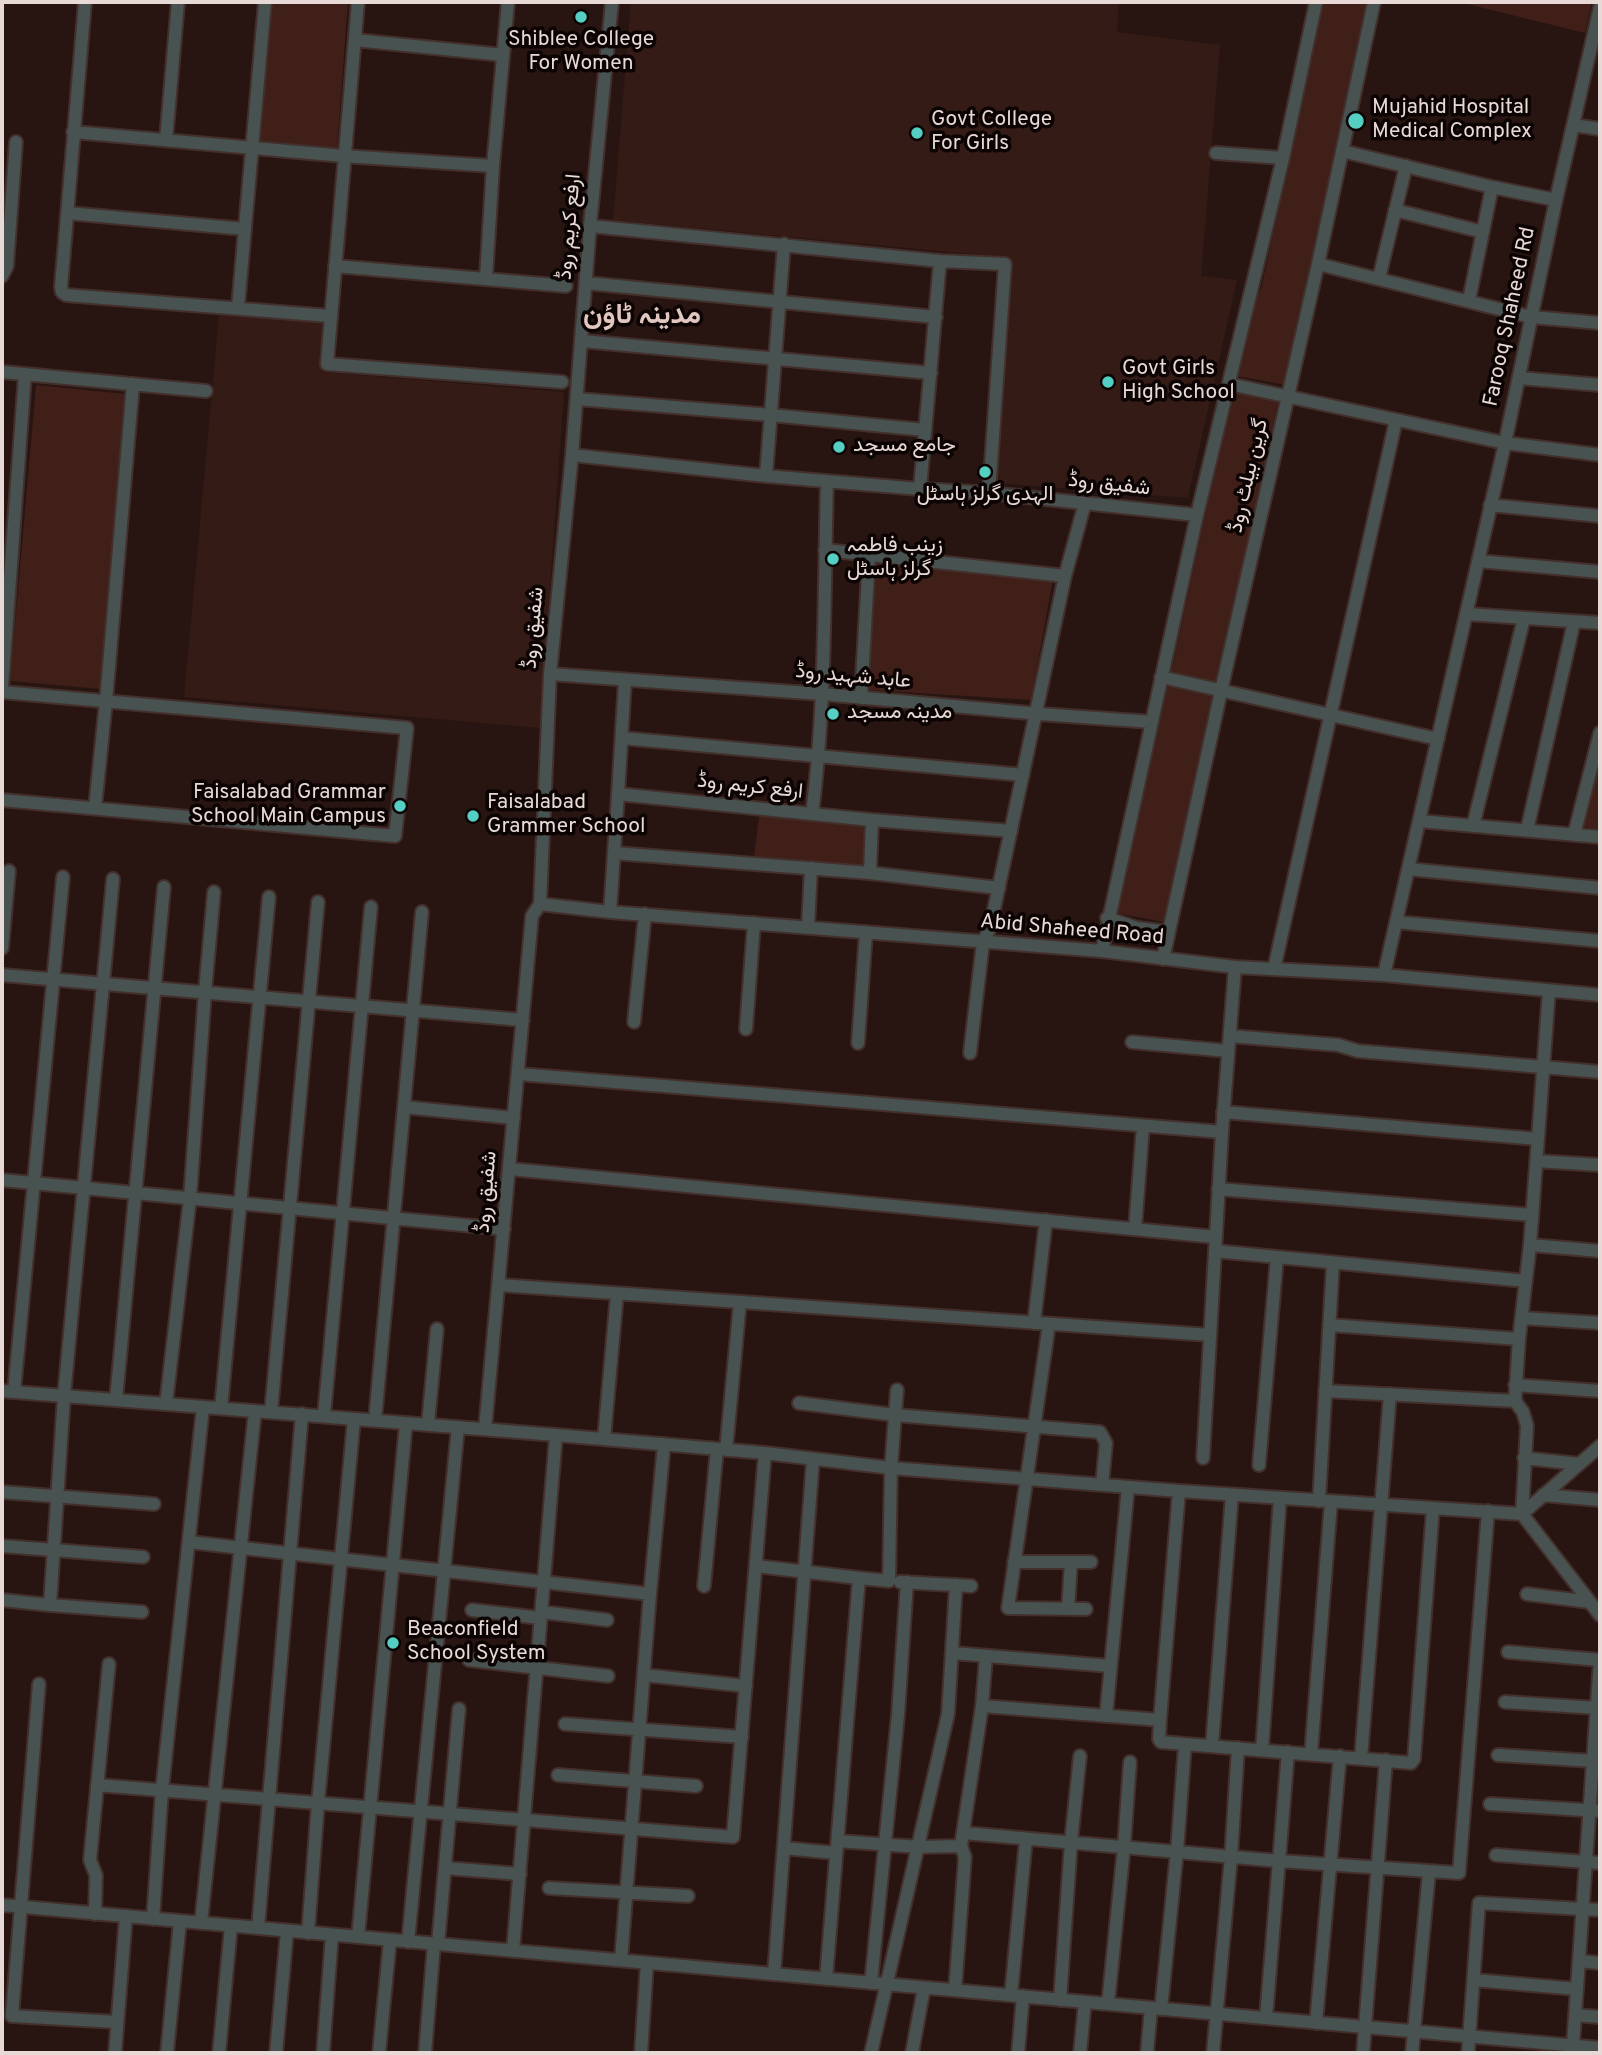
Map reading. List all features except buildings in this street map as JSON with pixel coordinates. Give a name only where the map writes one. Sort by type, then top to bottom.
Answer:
[{"type":"street","points":[[85,2],[62,292],[66,295],[330,316]]},
{"type":"street","points":[[166,140],[178,2]]},
{"type":"street","points":[[238,307],[265,2]]},
{"type":"street","points":[[358,2],[327,364],[562,382]]},
{"type":"street","points":[[486,278],[508,2]]},
{"type":"street","name":"ارفع کریم روڈ","points":[[572,455],[590,226],[612,2]]},
{"type":"street","name":"گرین بیلٹ روڈ","points":[[1102,951],[1107,918],[1197,515],[1283,158],[1316,2]]},
{"type":"street","name":"گرین بیلٹ روڈ","points":[[1163,958],[1374,2]]},
{"type":"street","name":"Farooq Shaheed Rd","points":[[1384,975],[1505,443],[1600,7]]},
{"type":"street","points":[[355,40],[503,55]]},
{"type":"street","points":[[1573,125],[1600,129]]},
{"type":"street","points":[[73,132],[493,166]]},
{"type":"street","points":[[2,276],[7,265],[16,142]]},
{"type":"street","points":[[1342,151],[1556,200]]},
{"type":"street","points":[[1216,153],[1283,158]]},
{"type":"street","points":[[1379,278],[1406,166]]},
{"type":"street","points":[[1469,300],[1492,187]]},
{"type":"street","points":[[1395,210],[1483,232]]},
{"type":"street","points":[[67,213],[245,229]]},
{"type":"street","points":[[590,226],[940,261],[1005,264],[989,493]]},
{"type":"street","points":[[766,476],[783,244]]},
{"type":"street","points":[[920,489],[940,261]]},
{"type":"street","points":[[1318,264],[1531,317],[1600,320]]},
{"type":"street","points":[[335,266],[566,286]]},
{"type":"street","points":[[586,283],[936,317]]},
{"type":"street","points":[[582,341],[931,373]]},
{"type":"street","points":[[2,372],[206,391]]},
{"type":"street","points":[[2,800],[395,836],[407,728],[2,690],[25,374]]},
{"type":"street","points":[[1519,378],[1600,386]]},
{"type":"street","points":[[95,808],[133,384]]},
{"type":"street","points":[[1229,384],[1505,443],[1600,455]]},
{"type":"street","points":[[577,399],[925,430]]},
{"type":"street","points":[[1274,969],[1396,420]]},
{"type":"street","name":"شفیق روڈ","points":[[485,1429],[532,916],[540,904],[550,674],[572,455],[766,476],[989,493],[1197,515]]},
{"type":"street","name":"ارفع کریم روڈ","points":[[618,794],[812,814],[819,756],[822,694],[827,481]]},
{"type":"street","points":[[970,1054],[983,942],[990,928],[1065,576],[1085,503]]},
{"type":"street","points":[[1490,505],[1600,516]]},
{"type":"street","points":[[825,550],[1065,576]]},
{"type":"street","points":[[861,698],[869,556]]},
{"type":"street","points":[[1478,561],[1600,572]]},
{"type":"street","points":[[1466,614],[1600,623]]},
{"type":"street","points":[[1473,826],[1524,618]]},
{"type":"street","points":[[1527,831],[1574,622]]},
{"type":"street","name":"عابد شہید روڈ","points":[[550,674],[1152,722]]},
{"type":"street","points":[[1161,677],[1438,739]]},
{"type":"street","points":[[610,912],[625,680]]},
{"type":"street","points":[[1574,835],[1600,733]]},
{"type":"street","points":[[622,738],[1023,775]]},
{"type":"street","points":[[812,814],[1011,831]]},
{"type":"street","points":[[870,873],[872,820]]},
{"type":"street","points":[[1419,821],[1600,837]]},
{"type":"street","points":[[614,853],[870,873],[999,888]]},
{"type":"street","points":[[808,927],[811,868]]},
{"type":"street","points":[[1408,869],[1600,888]]},
{"type":"street","points":[[2,948],[9,871]]},
{"type":"street","points":[[63,877],[34,1183],[8,1391],[664,1444],[1026,1479],[1522,1514],[1599,1448]]},
{"type":"street","points":[[50,1605],[64,1396],[113,879]]},
{"type":"street","points":[[116,1400],[164,887]]},
{"type":"street","points":[[166,1404],[190,1198],[214,892]]},
{"type":"street","points":[[221,1408],[269,897]]},
{"type":"street","points":[[271,1412],[318,902]]},
{"type":"street","name":"Abid Shaheed Road","points":[[540,904],[610,912],[1102,951],[1235,967],[1384,975],[1600,995]]},
{"type":"street","points":[[324,1416],[371,907]]},
{"type":"street","points":[[375,1420],[422,912]]},
{"type":"street","points":[[634,1022],[645,914]]},
{"type":"street","points":[[1107,918],[1137,928],[1168,932]]},
{"type":"street","points":[[1396,922],[1600,941]]},
{"type":"street","points":[[746,1028],[754,923]]},
{"type":"street","points":[[858,1043],[866,932]]},
{"type":"street","points":[[1203,1458],[1223,1112],[1235,967]]},
{"type":"street","points":[[2,975],[523,1020]]},
{"type":"street","points":[[1549,991],[1515,1401],[1523,1412],[1527,1426],[1522,1514],[1600,1615]]},
{"type":"street","points":[[1230,1036],[1338,1045],[1358,1051],[1600,1072]]},
{"type":"street","points":[[1132,1042],[1228,1051]]},
{"type":"street","points":[[518,1074],[1222,1132]]},
{"type":"street","points":[[404,1107],[514,1118]]},
{"type":"street","points":[[1223,1112],[1538,1139]]},
{"type":"street","points":[[1135,1229],[1143,1126]]},
{"type":"street","points":[[1536,1161],[1600,1165]]},
{"type":"street","points":[[510,1169],[1216,1237]]},
{"type":"street","points":[[2,1180],[504,1229]]},
{"type":"street","points":[[1219,1189],[1532,1215]]},
{"type":"street","points":[[1034,1323],[1046,1220]]},
{"type":"street","points":[[1530,1245],[1600,1251]]},
{"type":"street","points":[[1215,1251],[1526,1282]]},
{"type":"street","points":[[1259,1465],[1277,1257]]},
{"type":"street","points":[[1311,1754],[1325,1501],[1325,1391],[1332,1263]]},
{"type":"street","points":[[499,1285],[1210,1335]]},
{"type":"street","points":[[604,1439],[617,1294]]},
{"type":"street","points":[[704,1586],[740,1302]]},
{"type":"street","points":[[1522,1318],[1600,1323]]},
{"type":"street","points":[[1049,1324],[1008,1608],[1086,1609]]},
{"type":"street","points":[[1329,1325],[1519,1339]]},
{"type":"street","points":[[428,1424],[437,1329]]},
{"type":"street","points":[[1516,1385],[1600,1391]]},
{"type":"street","points":[[889,1581],[891,1468],[897,1390]]},
{"type":"street","points":[[1325,1391],[1515,1401]]},
{"type":"street","points":[[1361,1758],[1390,1394]]},
{"type":"street","points":[[799,1403],[895,1415],[1100,1432],[1106,1443],[1102,1485]]},
{"type":"street","points":[[153,1919],[162,1790],[203,1406]]},
{"type":"street","points":[[201,1923],[256,1411]]},
{"type":"street","points":[[258,1928],[302,1414]]},
{"type":"street","points":[[308,1933],[354,1419]]},
{"type":"street","points":[[358,1937],[406,1423]]},
{"type":"street","points":[[408,1941],[458,1427]]},
{"type":"street","points":[[513,1951],[556,1435]]},
{"type":"street","points":[[621,1961],[664,1444]]},
{"type":"street","points":[[97,1785],[733,1837],[765,1453]]},
{"type":"street","points":[[1524,1458],[1579,1464]]},
{"type":"street","points":[[774,1974],[813,1459]]},
{"type":"street","points":[[1106,1716],[1128,1487]]},
{"type":"street","points":[[1179,1491],[1160,1720],[1161,1742],[1411,1763],[1414,1759],[1433,1508]]},
{"type":"street","points":[[2,1492],[154,1504]]},
{"type":"street","points":[[1212,1746],[1231,1495]]},
{"type":"street","points":[[1543,1495],[1600,1500]]},
{"type":"street","points":[[1262,1750],[1280,1498]]},
{"type":"street","points":[[784,1848],[885,1844],[919,1847],[963,1840],[1026,1839],[1279,1861],[1459,1873],[1488,1511]]},
{"type":"street","points":[[189,1542],[650,1594]]},
{"type":"street","points":[[2,1546],[142,1557]]},
{"type":"street","points":[[1014,1562],[1091,1562]]},
{"type":"street","points":[[1068,1609],[1071,1562]]},
{"type":"street","points":[[756,1566],[889,1581],[971,1586]]},
{"type":"street","points":[[826,1979],[859,1578]]},
{"type":"street","points":[[871,1983],[898,1715],[907,1582]]},
{"type":"street","points":[[872,2053],[948,1714],[956,1585]]},
{"type":"street","points":[[1527,1594],[1590,1602]]},
{"type":"street","points":[[2,1600],[142,1612]]},
{"type":"street","points":[[472,1610],[607,1620]]},
{"type":"street","points":[[1508,1652],[1600,1660],[1595,1811],[1586,1861],[1573,2045]]},
{"type":"street","points":[[952,1653],[1110,1666]]},
{"type":"street","points":[[955,1990],[965,1857],[963,1840],[982,1706],[986,1656]]},
{"type":"street","points":[[469,1660],[608,1676]]},
{"type":"street","points":[[96,1914],[96,1875],[90,1860],[109,1664]]},
{"type":"street","points":[[644,1675],[746,1686]]},
{"type":"street","points":[[39,1684],[12,2016],[117,2022]]},
{"type":"street","points":[[1505,1702],[1597,1708]]},
{"type":"street","points":[[982,1706],[1160,1720]]},
{"type":"street","points":[[425,2053],[459,1709]]},
{"type":"street","points":[[565,1724],[742,1737]]},
{"type":"street","points":[[1147,2053],[1156,2008],[1177,1852],[1185,1744]]},
{"type":"street","points":[[1213,2053],[1238,1748]]},
{"type":"street","points":[[1266,2018],[1288,1752]]},
{"type":"street","points":[[1498,1755],[1596,1757]]},
{"type":"street","points":[[1060,2000],[1080,1756]]},
{"type":"street","points":[[1316,2023],[1340,1756]]},
{"type":"street","points":[[1363,2053],[1387,1760]]},
{"type":"street","points":[[1108,2004],[1130,1762]]},
{"type":"street","points":[[558,1774],[696,1786]]},
{"type":"street","points":[[1490,1804],[1595,1811]]},
{"type":"street","points":[[1018,2053],[1017,1996],[1026,1839]]},
{"type":"street","points":[[1496,1855],[1600,1863]]},
{"type":"street","points":[[445,1868],[520,1874]]},
{"type":"street","points":[[1412,2053],[1429,1872]]},
{"type":"street","points":[[549,1888],[688,1896]]},
{"type":"street","points":[[1468,2053],[1479,1903],[1600,1910]]},
{"type":"street","points":[[2,1905],[1600,2048]]},
{"type":"street","points":[[115,2053],[126,1916]]},
{"type":"street","points":[[167,2053],[180,1921]]},
{"type":"street","points":[[219,2053],[231,1926]]},
{"type":"street","points":[[276,2053],[287,1931]]},
{"type":"street","points":[[323,2053],[332,1935]]},
{"type":"street","points":[[379,2053],[390,1940]]},
{"type":"street","points":[[1579,1961],[1600,1963]]},
{"type":"street","points":[[640,2053],[647,1963]]},
{"type":"street","points":[[1474,1980],[1577,1989]]},
{"type":"street","points":[[912,2053],[924,1987]]},
{"type":"street","points":[[1080,2053],[1085,2002]]},
{"type":"street","points":[[1575,2015],[1600,2017]]},
{"type":"shaded area","points":[[272,2],[348,2],[337,148],[258,142]]},
{"type":"shaded area","name":"Govt College For Girls","points":[[631,2],[1119,2],[1117,32],[1220,45],[1201,276],[1237,280],[1188,498],[995,483],[1011,258],[613,220]]},
{"type":"shaded area","points":[[1318,2],[1367,2],[1286,385],[1236,376],[1251,308],[1261,289],[1312,54],[1313,24]]},
{"type":"shaded area","points":[[1459,2],[1592,2],[1585,33]]},
{"type":"shaded area","points":[[219,315],[322,322],[322,372],[564,392],[540,728],[184,697]]},
{"type":"shaded area","points":[[36,385],[126,394],[101,689],[10,681]]},
{"type":"shaded area","points":[[1232,392],[1279,398],[1217,684],[1171,673]]},
{"type":"shaded area","points":[[874,560],[1053,579],[1031,700],[868,690]]},
{"type":"shaded area","points":[[1168,684],[1217,695],[1164,922],[1116,913]]},
{"type":"shaded area","points":[[1600,756],[1600,829],[1581,827]]},
{"type":"shaded area","points":[[759,816],[867,825],[865,867],[754,856]]},
{"type":"place","name":"Shiblee College For Women","points":[[581,17]]},
{"type":"place","name":"Mujahid Hospital Medical Complex","points":[[1356,121]]},
{"type":"place","name":"Govt College For Girls","points":[[917,133]]},
{"type":"place","name":"Govt Girls High School","points":[[1108,382]]},
{"type":"place","name":"جامع مسجد","points":[[839,447]]},
{"type":"place","name":"الہدی گرلز ہاسٹل","points":[[985,472]]},
{"type":"place","name":"زینب فاطمہ گرلز ہاسٹل","points":[[833,559]]},
{"type":"place","name":"مدینہ مسجد","points":[[833,714]]},
{"type":"place","name":"Faisalabad Grammar School Main Campus","points":[[400,806]]},
{"type":"place","name":"Faisalabad Grammer School","points":[[473,816]]},
{"type":"place","name":"Beaconfield School System","points":[[393,1643]]},
{"type":"district","name":"مدینہ ٹاؤن","points":[[642,317]]}]
